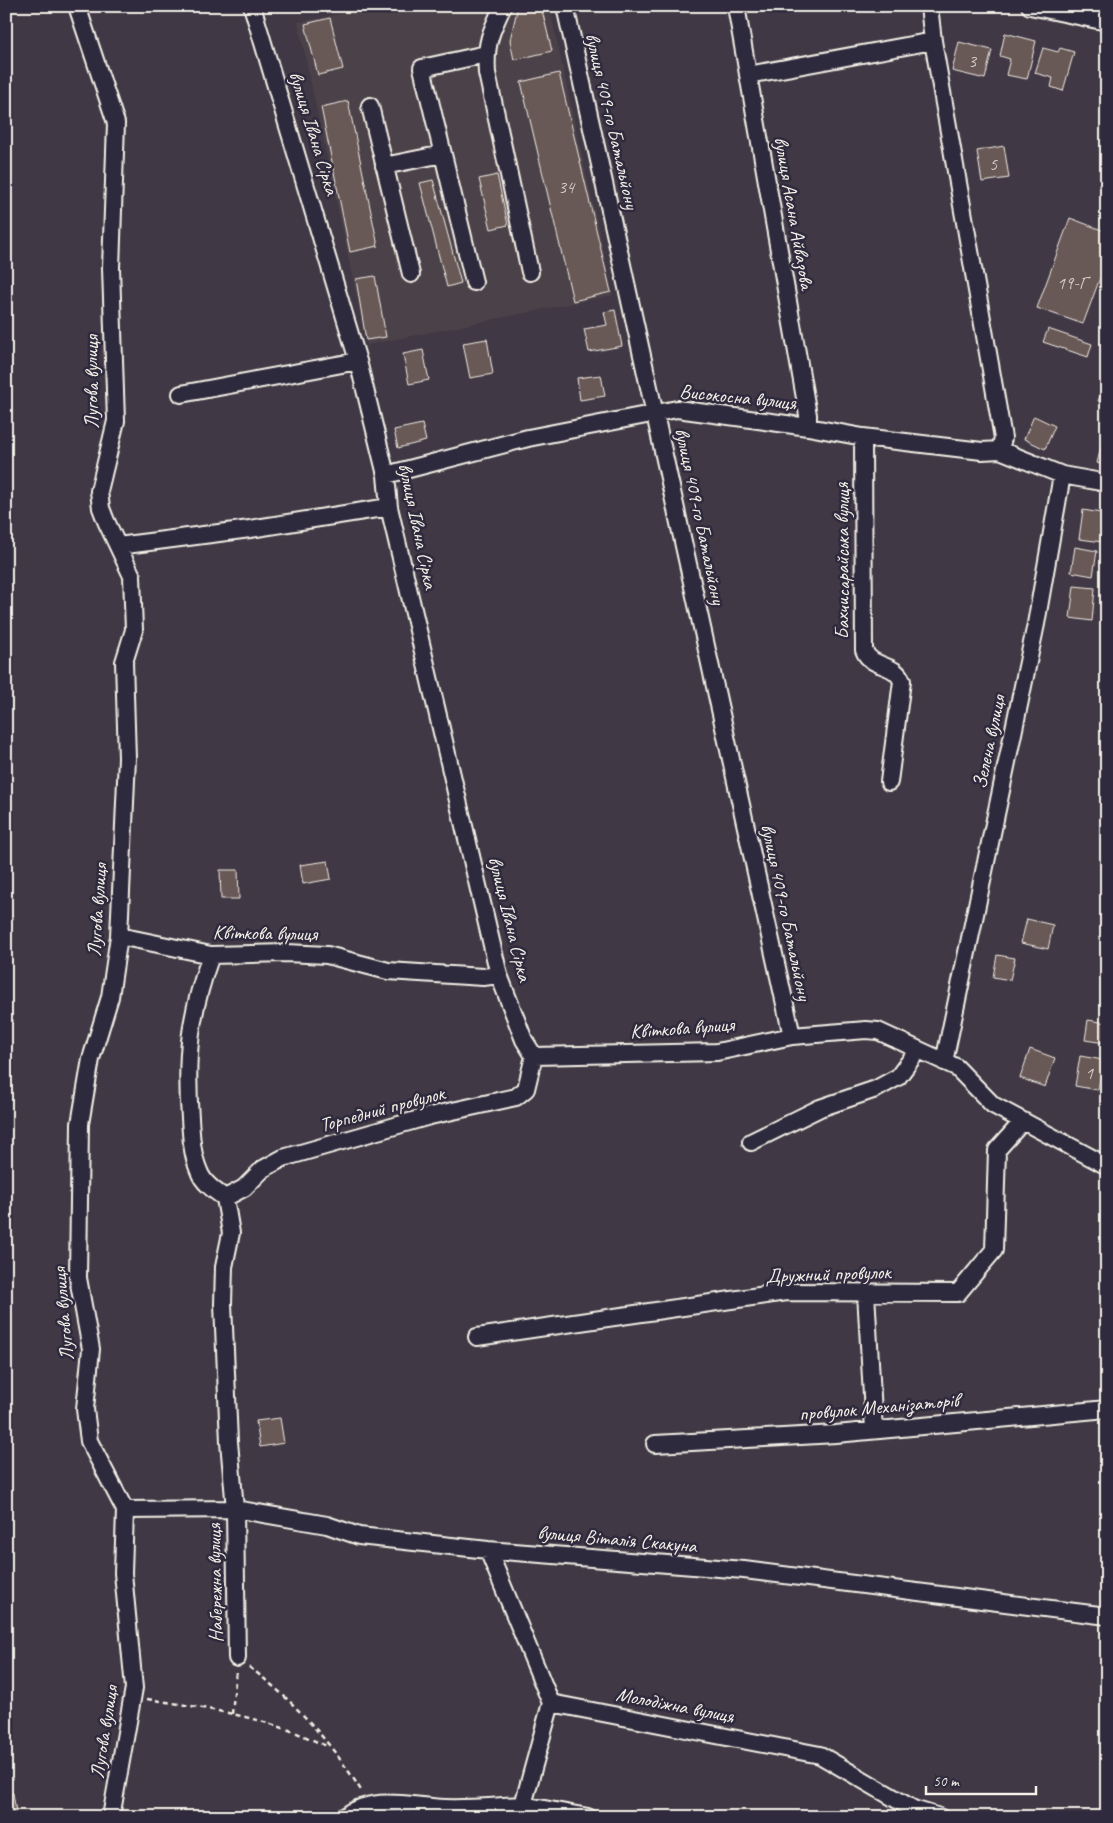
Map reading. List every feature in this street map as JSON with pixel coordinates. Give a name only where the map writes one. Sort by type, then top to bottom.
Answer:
[{"type":"street","name":"Лугова вулиця","points":[[77,6],[116,123],[111,268],[116,421],[99,491],[101,508],[132,576],[134,630],[124,662],[127,758],[119,936],[110,997],[91,1059],[80,1124],[78,1278],[91,1349],[85,1409],[90,1441],[125,1510],[123,1573],[134,1688],[111,1817]]},
{"type":"street","name":"вулиця Івана Сірка","points":[[252,6],[358,361],[386,475],[389,507],[499,975],[524,1040],[534,1056]]},
{"type":"street","points":[[503,6],[490,32],[486,54],[487,73],[530,272]]},
{"type":"street","name":"вулиця 409-го Батальйону","points":[[565,6],[792,1036]]},
{"type":"street","name":"вулиця Асана Айвазова","points":[[736,6],[808,426]]},
{"type":"street","points":[[929,6],[933,41],[1004,438],[1000,450]]},
{"type":"street","points":[[1030,6],[1075,11],[1107,22]]},
{"type":"street","points":[[748,75],[933,41]]},
{"type":"street","points":[[474,282],[422,68],[486,54]]},
{"type":"street","points":[[370,106],[411,274]]},
{"type":"street","points":[[384,166],[443,154]]},
{"type":"street","points":[[181,394],[358,361]]},
{"type":"street","name":"Високосна вулиця","points":[[386,475],[528,438],[677,409],[808,426],[863,437],[982,451],[1000,450],[1062,476]]},
{"type":"street","name":"Бахчисарайська вулиця","points":[[863,437],[864,650],[871,662],[895,670],[902,680],[889,782]]},
{"type":"street","points":[[1062,476],[1107,483]]},
{"type":"street","name":"Зелена вулиця","points":[[944,1062],[1036,624],[1062,476]]},
{"type":"street","points":[[118,546],[250,529],[389,507]]},
{"type":"street","name":"Квіткова вулиця","points":[[119,936],[211,955],[286,953],[327,955],[388,971],[483,978],[499,975]]},
{"type":"street","points":[[211,955],[199,991],[189,1038],[187,1090],[191,1140],[199,1172],[211,1188],[225,1198],[231,1233],[224,1267],[223,1304],[229,1442],[235,1509]]},
{"type":"street","name":"Квіткова вулиця","points":[[534,1056],[717,1052],[792,1036],[866,1030],[878,1032],[956,1067],[993,1105],[1107,1166]]},
{"type":"street","points":[[751,1142],[820,1108],[876,1089],[891,1081],[898,1077],[918,1050]]},
{"type":"street","name":"Торпедний провулок","points":[[225,1198],[244,1188],[262,1169],[283,1158],[430,1116],[516,1097],[526,1089],[534,1056]]},
{"type":"street","name":"Дружний провулок","points":[[476,1337],[786,1292],[958,1293],[994,1250],[997,1150],[1023,1121]]},
{"type":"street","points":[[866,1293],[874,1430]]},
{"type":"street","name":"провулок Механізаторів","points":[[655,1444],[874,1430],[1107,1408]]},
{"type":"street","name":"вулиця Віталія Скакуна","points":[[125,1510],[235,1509],[327,1525],[359,1536],[488,1550],[744,1570],[1107,1616]]},
{"type":"street","name":"Набережна вулиця","points":[[235,1509],[237,1658]]},
{"type":"street","points":[[488,1550],[551,1703],[523,1805]]},
{"type":"street","name":"Молодіжна вулиця","points":[[551,1703],[820,1755],[908,1813],[940,1817]]},
{"type":"street","points":[[344,1817],[354,1809],[369,1804],[388,1803],[446,1808],[523,1805],[588,1817]]},
{"type":"path","points":[[232,1714],[237,1658]]},
{"type":"path","points":[[237,1658],[265,1678],[314,1725],[350,1772],[369,1804]]},
{"type":"path","points":[[133,1696],[208,1708],[232,1714],[284,1728],[329,1747]]},
{"type":"shaded area","points":[[384,6],[549,6],[613,295],[367,345],[298,22]]},
{"type":"building","points":[[518,6],[541,6],[552,51],[514,60],[510,40]]},
{"type":"building","points":[[330,18],[343,69],[318,75],[305,24]]},
{"type":"building","points":[[1005,33],[1036,41],[1027,79],[1006,75],[1010,59],[1000,56]]},
{"type":"building","points":[[959,42],[992,50],[985,79],[952,71]]},
{"type":"building","points":[[1043,48],[1058,52],[1060,48],[1074,52],[1063,91],[1051,87],[1053,78],[1035,73]]},
{"type":"building","points":[[559,73],[611,292],[573,301],[521,82]]},
{"type":"building","points":[[348,101],[378,246],[350,252],[321,107]]},
{"type":"building","points":[[1004,146],[1009,178],[982,182],[977,151]]},
{"type":"building","points":[[497,175],[508,225],[491,229],[479,179]]},
{"type":"building","points":[[433,180],[461,283],[447,287],[420,183]]},
{"type":"building","points":[[1070,218],[1107,232],[1107,259],[1083,324],[1037,308]]},
{"type":"building","points":[[375,276],[386,337],[366,340],[356,279]]},
{"type":"building","points":[[615,310],[622,346],[589,352],[584,329],[607,325],[604,312]]},
{"type":"building","points":[[1048,329],[1092,344],[1088,357],[1043,342]]},
{"type":"building","points":[[487,339],[493,374],[470,378],[463,343]]},
{"type":"building","points":[[423,350],[429,380],[409,384],[403,354]]},
{"type":"building","points":[[601,375],[605,396],[580,400],[577,378]]},
{"type":"building","points":[[1107,378],[1107,404],[1098,401]]},
{"type":"building","points":[[1034,416],[1055,426],[1045,449],[1024,439]]},
{"type":"building","points":[[422,424],[426,441],[398,448],[394,430]]},
{"type":"building","points":[[1103,440],[1107,441],[1107,466],[1097,463]]},
{"type":"building","points":[[1083,510],[1107,514],[1103,542],[1079,539]]},
{"type":"building","points":[[1075,547],[1097,551],[1093,576],[1071,572]]},
{"type":"building","points":[[1074,586],[1095,588],[1092,621],[1070,618]]},
{"type":"building","points":[[328,861],[331,879],[303,884],[300,865]]},
{"type":"building","points":[[220,870],[238,870],[239,899],[221,899]]},
{"type":"building","points":[[1027,919],[1053,925],[1048,949],[1021,943]]},
{"type":"building","points":[[1107,929],[1107,952],[1102,951]]},
{"type":"building","points":[[997,955],[1015,958],[1010,980],[993,977]]},
{"type":"building","points":[[1088,1020],[1107,1023],[1105,1043],[1085,1040]]},
{"type":"building","points":[[1030,1049],[1055,1058],[1045,1087],[1020,1078]]},
{"type":"building","points":[[1080,1056],[1103,1060],[1098,1090],[1075,1086]]},
{"type":"building","points":[[280,1418],[284,1443],[260,1447],[256,1421]]},
{"type":"building","points":[[13,1793],[16,1812],[6,1813],[6,1794]]}]
